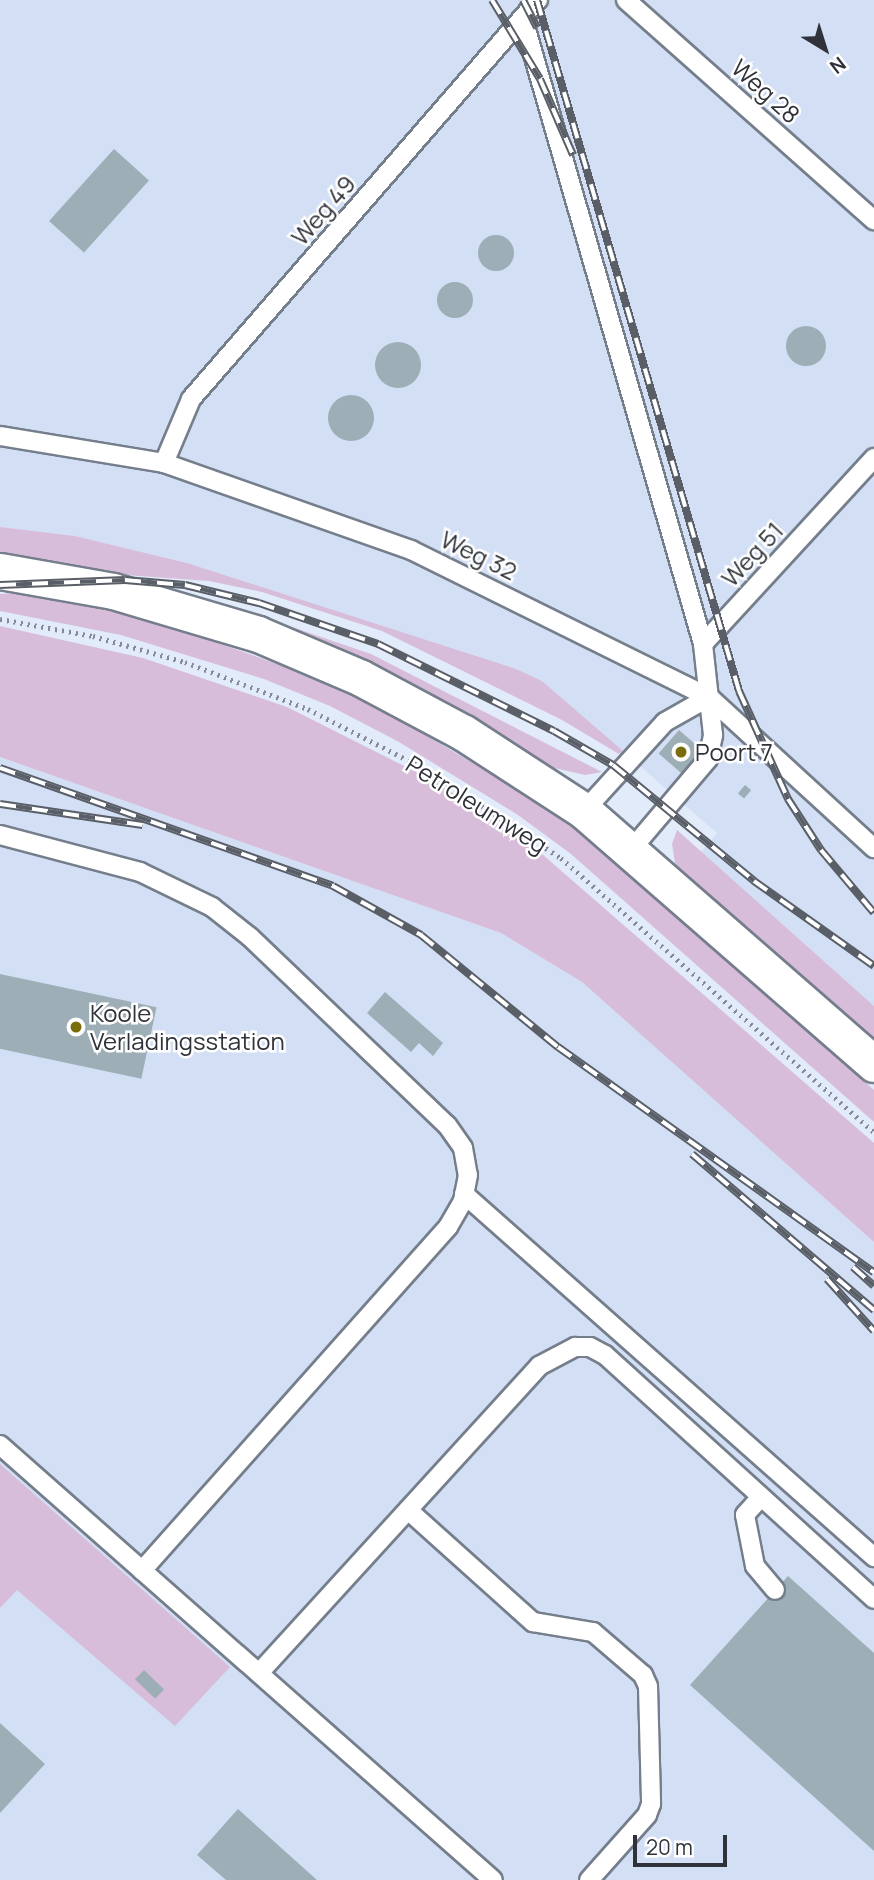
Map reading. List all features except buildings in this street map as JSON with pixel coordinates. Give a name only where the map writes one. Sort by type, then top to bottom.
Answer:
[{"type":"street","name":"Petroleumweg","points":[[0,570],[76,583],[202,615],[312,655],[464,733],[584,811],[874,1064]]},
{"type":"lane","name":"Weg 49","points":[[164,463],[191,399],[538,0]]},
{"type":"lane","name":"Weg 28","points":[[626,0],[874,220]]},
{"type":"lane","points":[[523,19],[703,644],[713,735],[708,759],[629,851]]},
{"type":"lane","name":"Weg 32","points":[[0,436],[164,463],[411,550],[709,697],[874,848]]},
{"type":"lane","name":"Weg 51","points":[[703,644],[874,458]]},
{"type":"lane","points":[[584,811],[665,722],[709,697]]},
{"type":"lane","points":[[0,835],[140,872],[192,894],[250,937],[447,1125],[463,1148],[468,1175],[464,1194],[448,1227],[142,1570]]},
{"type":"lane","points":[[464,1194],[874,1557]]},
{"type":"lane","points":[[259,1673],[539,1366],[575,1347],[590,1347],[605,1356],[874,1599]]},
{"type":"lane","points":[[0,1445],[493,1880]]},
{"type":"lane","points":[[761,1497],[745,1515],[755,1566],[775,1590]]},
{"type":"lane","points":[[408,1510],[533,1622],[593,1632],[643,1675],[648,1686],[651,1804],[647,1815],[589,1880]]},
{"type":"path","name":"Petroleumweg","points":[[0,619],[93,636],[185,662],[308,709],[429,771],[561,858],[874,1132]]},
{"type":"shaded area","points":[[0,0],[874,0],[874,1006],[701,852],[717,833],[542,681],[187,563],[75,536],[0,527]]},
{"type":"shaded area","points":[[0,527],[75,536],[187,563],[516,669],[542,681],[623,751],[619,754],[562,720],[382,631],[262,592],[209,581],[111,574],[0,554]]},
{"type":"shaded area","points":[[28,592],[151,619],[327,682],[377,706],[523,793],[583,835],[652,892],[874,1090],[874,1122],[571,854],[518,815],[399,742],[330,706],[264,679],[121,635],[0,611],[0,594]]},
{"type":"shaded area","points":[[231,606],[371,654],[602,772],[585,775],[554,768],[423,689],[319,639]]},
{"type":"shaded area","points":[[0,626],[143,658],[287,707],[438,783],[542,854],[874,1143],[874,1242],[582,982],[501,933],[0,757]]},
{"type":"shaded area","points":[[0,757],[501,933],[582,982],[874,1242],[874,1880],[0,1880]]},
{"type":"shaded area","points":[[677,830],[874,1006],[874,1047],[676,869],[672,844]]},
{"type":"shaded area","points":[[0,1464],[230,1667],[175,1726],[17,1590],[0,1608]]},
{"type":"railway","points":[[492,0],[540,79],[573,155]]},
{"type":"railway","points":[[523,0],[537,28]]},
{"type":"railway","points":[[537,0],[739,691],[788,799],[821,850],[874,913]]},
{"type":"railway","points":[[0,585],[125,580],[185,585],[259,603],[378,644],[554,731],[613,765],[754,881],[874,966]]},
{"type":"railway","points":[[0,768],[333,886],[421,935],[558,1047],[874,1272]]},
{"type":"railway","points":[[0,804],[142,825]]},
{"type":"railway","points":[[692,1154],[874,1310]]},
{"type":"railway","points":[[853,1267],[874,1286]]},
{"type":"railway","points":[[827,1279],[874,1331]]},
{"type":"place","name":"Poort 7","points":[[681,752]]},
{"type":"place","name":"Koole Verladingsstation","points":[[76,1027]]}]
